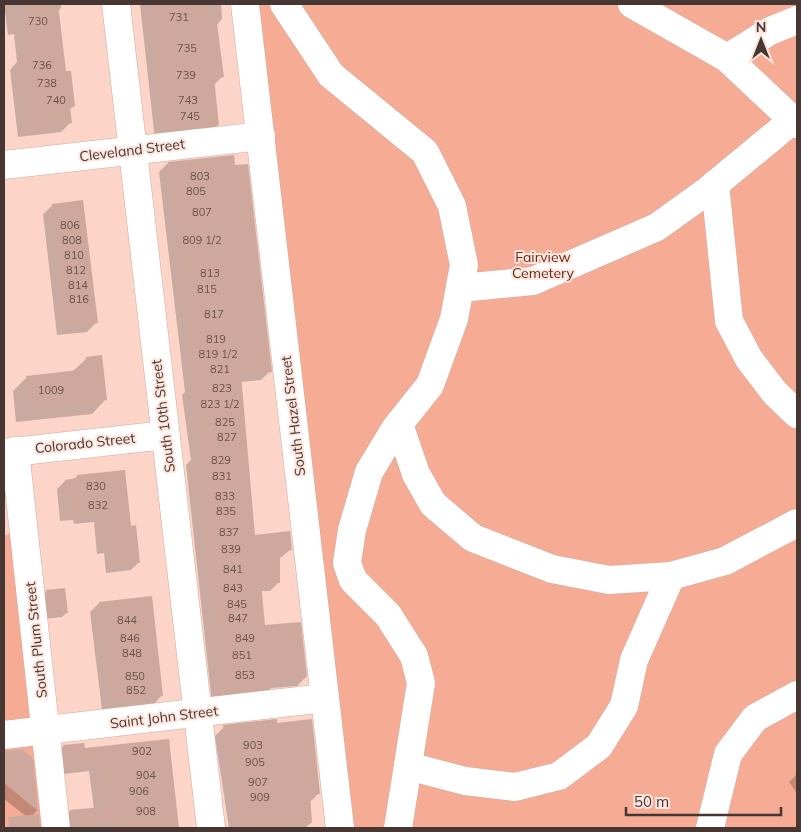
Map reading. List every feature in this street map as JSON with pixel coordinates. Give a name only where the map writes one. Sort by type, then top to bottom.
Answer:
[{"type":"street","name":"South 10th Street","points":[[116,4],[211,828]]},
{"type":"street","name":"South Hazel Street","points":[[245,4],[340,828]]},
{"type":"street","points":[[284,4],[332,75],[425,152],[452,206],[464,265],[454,319],[430,385],[400,424],[369,472],[352,530],[347,562],[353,580],[388,615],[414,656],[421,683],[398,828]]},
{"type":"street","points":[[460,288],[533,281],[657,226],[795,122],[727,58],[632,4]]},
{"type":"street","points":[[727,58],[770,31],[797,20]]},
{"type":"street","name":"Cleveland Street","points":[[4,165],[260,136]]},
{"type":"street","points":[[715,184],[729,320],[749,359],[775,393],[797,414]]},
{"type":"street","points":[[400,424],[416,474],[433,504],[473,538],[552,569],[609,580],[671,576],[725,562],[797,523]]},
{"type":"street","name":"Colorado Street","points":[[9,452],[165,434]]},
{"type":"street","name":"South Plum Street","points":[[9,452],[46,730],[56,828]]},
{"type":"street","points":[[408,766],[465,781],[515,787],[559,776],[599,746],[624,706],[634,660],[671,576]]},
{"type":"street","points":[[710,828],[728,754],[755,718],[797,696]]},
{"type":"street","name":"Saint John Street","points":[[4,735],[325,698]]},
{"type":"green space","name":"Fairview Cemetery","points":[[256,4],[797,4],[797,828],[351,828]]},
{"type":"green space","points":[[16,533],[49,828],[4,828],[4,535]]},
{"type":"building","points":[[26,4],[58,4],[66,71],[71,71],[75,106],[70,107],[72,123],[27,128],[19,59],[27,58],[22,13],[27,13]]},
{"type":"building","points":[[149,4],[206,4],[207,17],[216,16],[224,77],[214,78],[219,125],[164,131]]},
{"type":"building","points":[[234,155],[235,165],[248,164],[272,372],[241,375],[255,535],[290,531],[292,550],[280,551],[280,583],[261,583],[265,625],[301,622],[307,677],[272,680],[272,688],[220,694],[195,455],[200,455],[190,384],[193,384],[168,162]]},
{"type":"building","points":[[83,200],[98,323],[66,326],[52,204]]},
{"type":"building","points":[[102,355],[107,400],[30,408],[26,376],[88,369],[86,357]]},
{"type":"building","points":[[125,470],[131,526],[136,525],[140,563],[113,566],[111,546],[105,547],[101,514],[81,517],[81,512],[68,513],[65,480],[77,478],[77,475]]},
{"type":"building","points":[[65,588],[68,613],[49,615],[46,590]]},
{"type":"building","points":[[152,596],[163,696],[111,701],[99,602]]},
{"type":"building","points":[[277,719],[277,723],[312,719],[320,794],[310,794],[312,823],[289,825],[284,826],[284,828],[237,828],[223,725]]},
{"type":"building","points":[[169,739],[179,828],[118,828],[117,822],[71,827],[70,810],[103,807],[98,763],[65,766],[63,745],[84,743],[85,748]]},
{"type":"building","points":[[22,749],[33,759],[38,811],[4,783],[4,751]]},
{"type":"building","points":[[39,814],[40,828],[9,828],[8,817]]}]
